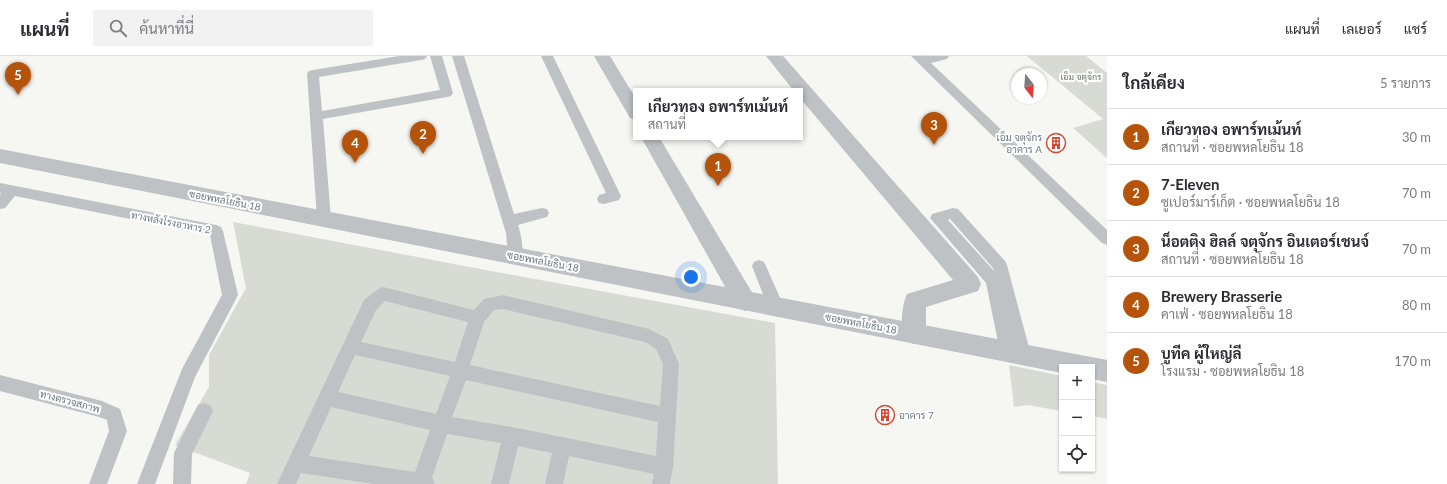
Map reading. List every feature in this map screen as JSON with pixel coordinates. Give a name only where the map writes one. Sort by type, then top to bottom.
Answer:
[{"type":"street","points":[[602,56],[633,109]]},
{"type":"street","points":[[774,56],[802,88]]},
{"type":"street","points":[[803,90],[970,284],[915,301],[914,334]]},
{"type":"street","points":[[652,140],[745,301]]},
{"type":"street","name":"ซอยพหลโยธิน 18","points":[[0,156],[1071,364]]},
{"type":"street","points":[[1095,369],[1107,371]]},
{"type":"lane","points":[[324,219],[313,74],[421,56]]},
{"type":"lane","points":[[316,116],[447,93],[436,56]]},
{"type":"lane","points":[[458,56],[513,233],[515,256]]},
{"type":"lane","points":[[548,56],[614,196],[604,199]]},
{"type":"lane","points":[[920,58],[943,56]]},
{"type":"lane","points":[[920,58],[1107,239]]},
{"type":"lane","points":[[0,204],[6,189]]},
{"type":"lane","name":"ทางหลังโรงอาหาร 2","points":[[6,189],[216,231],[230,295],[188,374],[163,443],[146,484]]},
{"type":"lane","points":[[508,218],[542,213]]},
{"type":"lane","points":[[953,213],[1000,265],[1013,309],[1016,353],[993,280],[937,218],[953,213]]},
{"type":"lane","points":[[759,266],[776,307]]},
{"type":"lane","points":[[286,484],[370,305],[383,294],[477,318]]},
{"type":"lane","points":[[296,463],[422,483],[441,424],[460,372],[477,318],[490,304],[503,302],[649,336],[662,344],[671,364],[662,476],[562,446],[441,424],[326,398]]},
{"type":"lane","points":[[350,347],[667,416]]},
{"type":"lane","name":"ทางตรวจสภาพ","points":[[0,383],[102,409],[114,415],[118,431],[98,484]]},
{"type":"lane","points":[[182,484],[183,453],[204,411]]},
{"type":"lane","points":[[500,484],[512,436]]},
{"type":"lane","points":[[554,484],[562,446]]},
{"type":"green space","name":"เอ็ม จตุจักร","points":[[1027,56],[1086,56],[1107,73],[1107,158],[1073,128],[1103,119],[1047,73],[1047,68],[1041,68]]},
{"type":"green space","points":[[233,222],[775,323],[778,484],[246,484],[250,473],[175,445],[209,387],[209,355],[246,288]]},
{"type":"green space","points":[[1009,365],[1059,375],[1059,410],[1027,405],[1014,407]]},
{"type":"green space","points":[[1095,383],[1107,385],[1107,419],[1095,417]]},
{"type":"place","name":"บูทีค ผู้ใหญ่ลี","points":[[18,95]]},
{"type":"place","name":"เอ็ม จตุจักร อาคาร A","points":[[1056,143]]},
{"type":"place","name":"น็อตติง ฮิลล์ จตุจักร อินเตอร์เชนจ์","points":[[934,145]]},
{"type":"place","name":"7-Eleven","points":[[423,154]]},
{"type":"place","name":"Brewery Brasserie","points":[[355,163]]},
{"type":"place","name":"เกียวทอง อพาร์ทเม้นท์","points":[[718,186]]},
{"type":"place","name":"อาคาร 7","points":[[885,415]]}]
